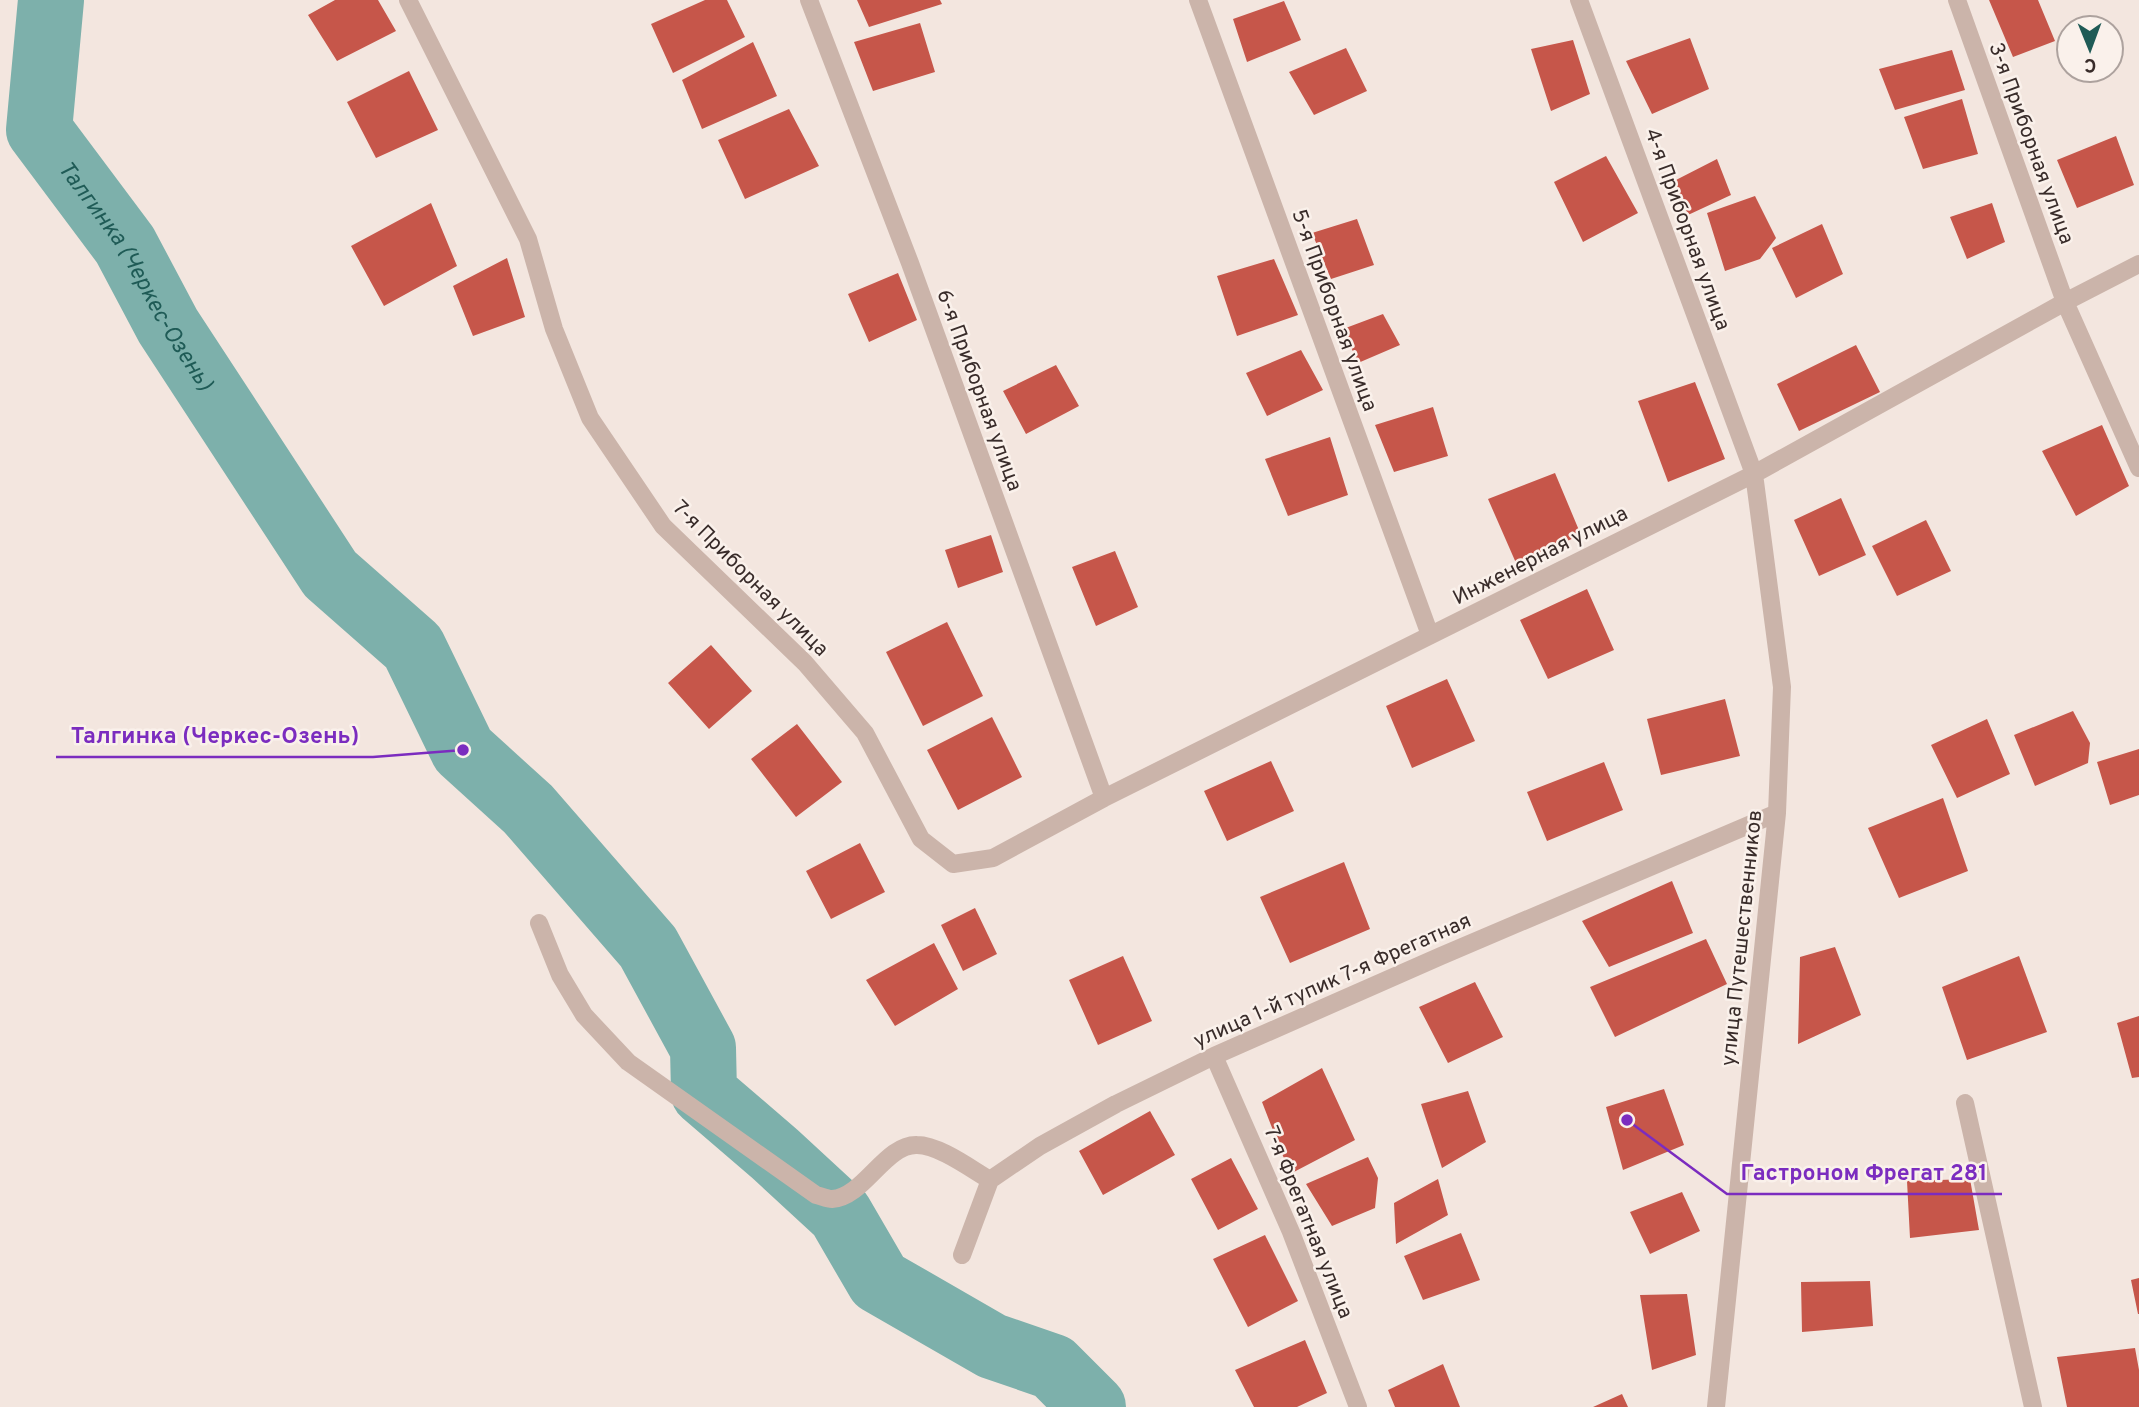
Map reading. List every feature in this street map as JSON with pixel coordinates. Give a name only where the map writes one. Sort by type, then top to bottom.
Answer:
[{"type":"street","name":"7-я Приборная улица","points":[[408,0],[528,239],[554,329],[590,418],[663,526],[805,663],[865,733],[921,839],[953,864]]},
{"type":"street","name":"6-я Приборная улица","points":[[809,0],[910,263],[1104,798]]},
{"type":"street","name":"5-я Приборная улица","points":[[1198,0],[1430,635]]},
{"type":"street","name":"4-я Приборная улица","points":[[1579,0],[1754,474]]},
{"type":"street","name":"3-я Приборная улица","points":[[1957,0],[2065,302],[2139,468]]},
{"type":"street","name":"Инженерная улица","points":[[953,864],[993,858],[1104,798],[1754,474],[2139,264]]},
{"type":"street","name":"улица Путешественников","points":[[1716,1407],[1777,813],[1782,687],[1754,474]]},
{"type":"street","name":"улица 1-й тупик 7-я Фрегатная","points":[[990,1180],[1040,1146],[1094,1116],[1214,1056],[1777,813]]},
{"type":"street","points":[[539,923],[560,975],[584,1015],[628,1062],[816,1195],[833,1199],[849,1192],[900,1149],[917,1144],[936,1149],[990,1180],[962,1255]]},
{"type":"street","name":"7-я Фрегатная улица","points":[[1214,1056],[1291,1233],[1358,1407]]},
{"type":"street","points":[[1965,1103],[2033,1407]]},
{"type":"building","points":[[335,0],[378,0],[396,31],[337,61],[308,15]]},
{"type":"building","points":[[705,0],[727,0],[745,37],[673,73],[651,24]]},
{"type":"building","points":[[857,0],[940,0],[942,4],[869,27]]},
{"type":"building","points":[[1989,0],[2038,0],[2055,41],[2013,57]]},
{"type":"building","points":[[1284,1],[1301,40],[1247,62],[1233,19]]},
{"type":"building","points":[[920,23],[935,72],[873,91],[854,42]]},
{"type":"building","points":[[1690,38],[1709,89],[1652,114],[1626,61]]},
{"type":"building","points":[[1573,40],[1590,94],[1551,111],[1531,49]]},
{"type":"building","points":[[753,42],[777,96],[702,129],[682,80]]},
{"type":"building","points":[[1346,48],[1367,91],[1314,115],[1289,72]]},
{"type":"building","points":[[1952,50],[1965,90],[1895,110],[1879,69]]},
{"type":"building","points":[[409,71],[438,130],[376,158],[347,102]]},
{"type":"building","points":[[1962,99],[1978,154],[1923,169],[1904,117]]},
{"type":"building","points":[[789,109],[819,166],[745,199],[718,140]]},
{"type":"building","points":[[2116,136],[2134,185],[2077,208],[2057,160]]},
{"type":"building","points":[[1606,156],[1638,213],[1583,242],[1554,182]]},
{"type":"building","points":[[1717,159],[1731,195],[1688,215],[1674,181]]},
{"type":"building","points":[[1755,196],[1776,238],[1760,259],[1725,271],[1707,213]]},
{"type":"building","points":[[431,203],[457,266],[384,306],[351,246]]},
{"type":"building","points":[[1992,203],[2005,242],[1967,259],[1950,217]]},
{"type":"building","points":[[1357,219],[1374,265],[1331,279],[1312,233]]},
{"type":"building","points":[[1822,224],[1843,274],[1796,298],[1772,248]]},
{"type":"building","points":[[507,258],[525,317],[473,336],[453,286]]},
{"type":"building","points":[[1274,259],[1298,315],[1237,336],[1217,276]]},
{"type":"building","points":[[898,273],[917,320],[869,342],[848,294]]},
{"type":"building","points":[[1383,314],[1400,345],[1358,363],[1343,329]]},
{"type":"building","points":[[1856,345],[1880,392],[1799,431],[1777,384]]},
{"type":"building","points":[[1301,350],[1323,390],[1267,416],[1246,373]]},
{"type":"building","points":[[1056,365],[1079,406],[1026,434],[1003,391]]},
{"type":"building","points":[[1695,382],[1725,459],[1668,482],[1638,401]]},
{"type":"building","points":[[1433,407],[1448,456],[1394,472],[1375,425]]},
{"type":"building","points":[[2102,425],[2129,486],[2076,516],[2042,451]]},
{"type":"building","points":[[1330,437],[1348,495],[1288,516],[1265,459]]},
{"type":"building","points":[[1555,473],[1581,535],[1516,563],[1488,499]]},
{"type":"building","points":[[1841,498],[1866,555],[1819,576],[1794,520]]},
{"type":"building","points":[[1926,520],[1951,571],[1897,596],[1872,546]]},
{"type":"building","points":[[991,535],[1003,572],[958,588],[945,550]]},
{"type":"building","points":[[1115,551],[1138,607],[1096,626],[1072,567]]},
{"type":"building","points":[[1587,589],[1614,650],[1548,679],[1520,620]]},
{"type":"building","points":[[947,622],[983,696],[923,726],[886,652]]},
{"type":"building","points":[[711,645],[752,691],[709,729],[668,683]]},
{"type":"building","points":[[1447,679],[1475,741],[1412,768],[1386,706]]},
{"type":"building","points":[[1725,699],[1740,756],[1661,775],[1647,719]]},
{"type":"building","points":[[2073,711],[2090,743],[2088,763],[2035,786],[2014,735]]},
{"type":"building","points":[[992,717],[1022,777],[958,810],[927,750]]},
{"type":"building","points":[[1987,719],[2010,774],[1957,798],[1931,745]]},
{"type":"building","points":[[797,724],[842,782],[796,817],[751,759]]},
{"type":"building","points":[[2139,749],[2139,795],[2110,805],[2097,762]]},
{"type":"building","points":[[1271,761],[1294,811],[1227,841],[1204,791]]},
{"type":"building","points":[[1604,762],[1623,810],[1547,841],[1527,792]]},
{"type":"building","points":[[1943,798],[1968,871],[1899,898],[1868,828]]},
{"type":"building","points":[[860,843],[885,892],[831,919],[806,871]]},
{"type":"building","points":[[1344,862],[1370,929],[1290,963],[1260,897]]},
{"type":"building","points":[[1672,881],[1693,933],[1609,967],[1582,921]]},
{"type":"building","points":[[975,908],[997,954],[963,971],[941,925]]},
{"type":"building","points":[[1706,939],[1727,984],[1615,1037],[1590,987]]},
{"type":"building","points":[[934,943],[958,989],[895,1026],[866,980]]},
{"type":"building","points":[[1835,947],[1861,1015],[1798,1044],[1800,957]]},
{"type":"building","points":[[1123,956],[1152,1021],[1098,1045],[1069,980]]},
{"type":"building","points":[[2019,956],[2047,1032],[1967,1060],[1942,987]]},
{"type":"building","points":[[1475,982],[1503,1037],[1448,1063],[1419,1007]]},
{"type":"building","points":[[2139,1016],[2139,1077],[2132,1078],[2117,1023]]},
{"type":"building","points":[[1322,1068],[1355,1140],[1290,1174],[1262,1102]]},
{"type":"building","points":[[1664,1089],[1684,1145],[1623,1170],[1606,1107]]},
{"type":"building","points":[[1468,1091],[1486,1142],[1442,1168],[1421,1104]]},
{"type":"building","points":[[1150,1111],[1175,1155],[1103,1195],[1079,1151]]},
{"type":"building","points":[[1368,1157],[1378,1178],[1375,1208],[1332,1226],[1306,1184]]},
{"type":"building","points":[[1231,1158],[1258,1209],[1218,1230],[1191,1179]]},
{"type":"building","points":[[1438,1179],[1448,1215],[1396,1244],[1394,1203]]},
{"type":"building","points":[[1970,1179],[1979,1230],[1910,1238],[1907,1181]]},
{"type":"building","points":[[1682,1192],[1700,1231],[1650,1254],[1630,1212]]},
{"type":"building","points":[[1461,1233],[1480,1280],[1423,1300],[1404,1256]]},
{"type":"building","points":[[1265,1235],[1298,1301],[1248,1327],[1213,1259]]},
{"type":"building","points":[[2139,1278],[2139,1314],[2138,1314],[2131,1280]]},
{"type":"building","points":[[1870,1281],[1873,1326],[1802,1332],[1801,1282]]},
{"type":"building","points":[[1687,1294],[1696,1355],[1652,1370],[1640,1295]]},
{"type":"building","points":[[1305,1340],[1327,1393],[1297,1407],[1254,1407],[1235,1370]]},
{"type":"building","points":[[2135,1348],[2139,1370],[2139,1407],[2067,1407],[2057,1357]]},
{"type":"building","points":[[1443,1364],[1460,1407],[1395,1407],[1388,1390]]},
{"type":"building","points":[[1622,1394],[1628,1407],[1593,1407]]},
{"type":"waterway","name":"Талгинка (Черкес-Озень)","points":[[51,0],[39,130],[125,245],[168,326],[330,574],[413,647],[463,750],[528,809],[648,947],[703,1048],[704,1093],[840,1214],[879,1281],[992,1346],[1053,1367],[1093,1407]]},
{"type":"place","name":"Талгинка (Черкес-Озень)","points":[[463,750]]},
{"type":"place","name":"Гастроном Фрегат 281","points":[[1627,1120]]}]
